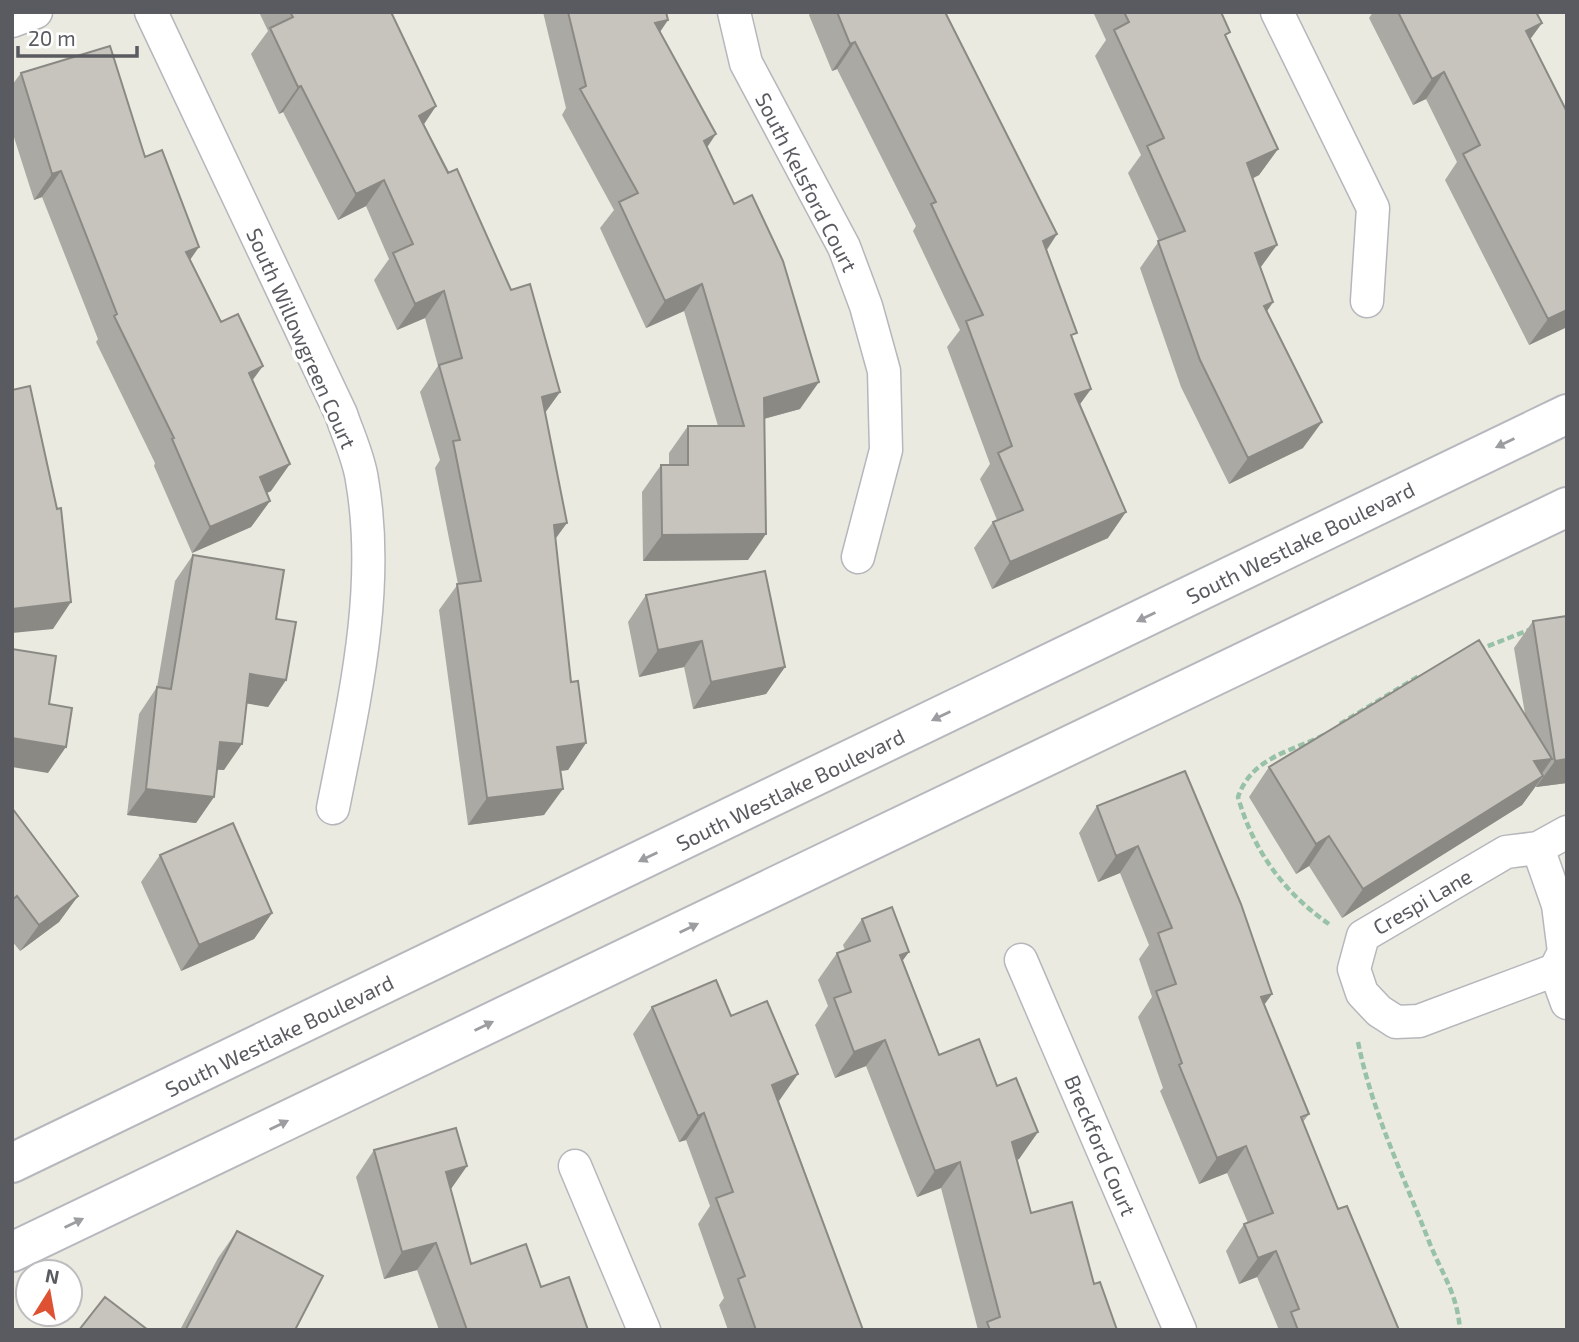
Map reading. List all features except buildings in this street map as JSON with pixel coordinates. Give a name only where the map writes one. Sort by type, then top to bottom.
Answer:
[{"type":"main road","name":"South Westlake Boulevard","points":[[12,1163],[1567,414]]},
{"type":"main road","points":[[12,1252],[1567,507]]},
{"type":"street","points":[[12,21],[36,12]]},
{"type":"street","name":"South Willowgreen Court","points":[[151,12],[341,414],[362,477],[370,536],[365,636],[333,808]]},
{"type":"street","name":"South Kelsford Court","points":[[734,12],[746,63],[844,247],[866,306],[884,371],[886,450],[858,557]]},
{"type":"street","points":[[1277,12],[1373,208],[1367,301]]},
{"type":"street","points":[[1362,993],[1379,1011],[1396,1022],[1419,1021],[1555,970],[1564,952],[1558,905],[1538,848],[1567,831]]},
{"type":"street","name":"Crespi Lane","points":[[1362,993],[1353,969],[1363,936],[1506,852],[1538,848]]},
{"type":"street","name":"Breckford Court","points":[[1021,960],[1180,1330]]},
{"type":"street","points":[[1555,970],[1567,1003]]},
{"type":"street","points":[[575,1166],[644,1330]]},
{"type":"path","points":[[1470,653],[1539,627]]},
{"type":"path","points":[[1335,728],[1423,674]]},
{"type":"path","points":[[1328,732],[1283,751],[1257,767],[1246,778],[1238,797],[1251,832],[1288,892],[1336,930],[1363,936]]},
{"type":"path","points":[[1362,993],[1354,1023],[1365,1074],[1375,1107],[1411,1198],[1455,1295],[1460,1330]]}]
